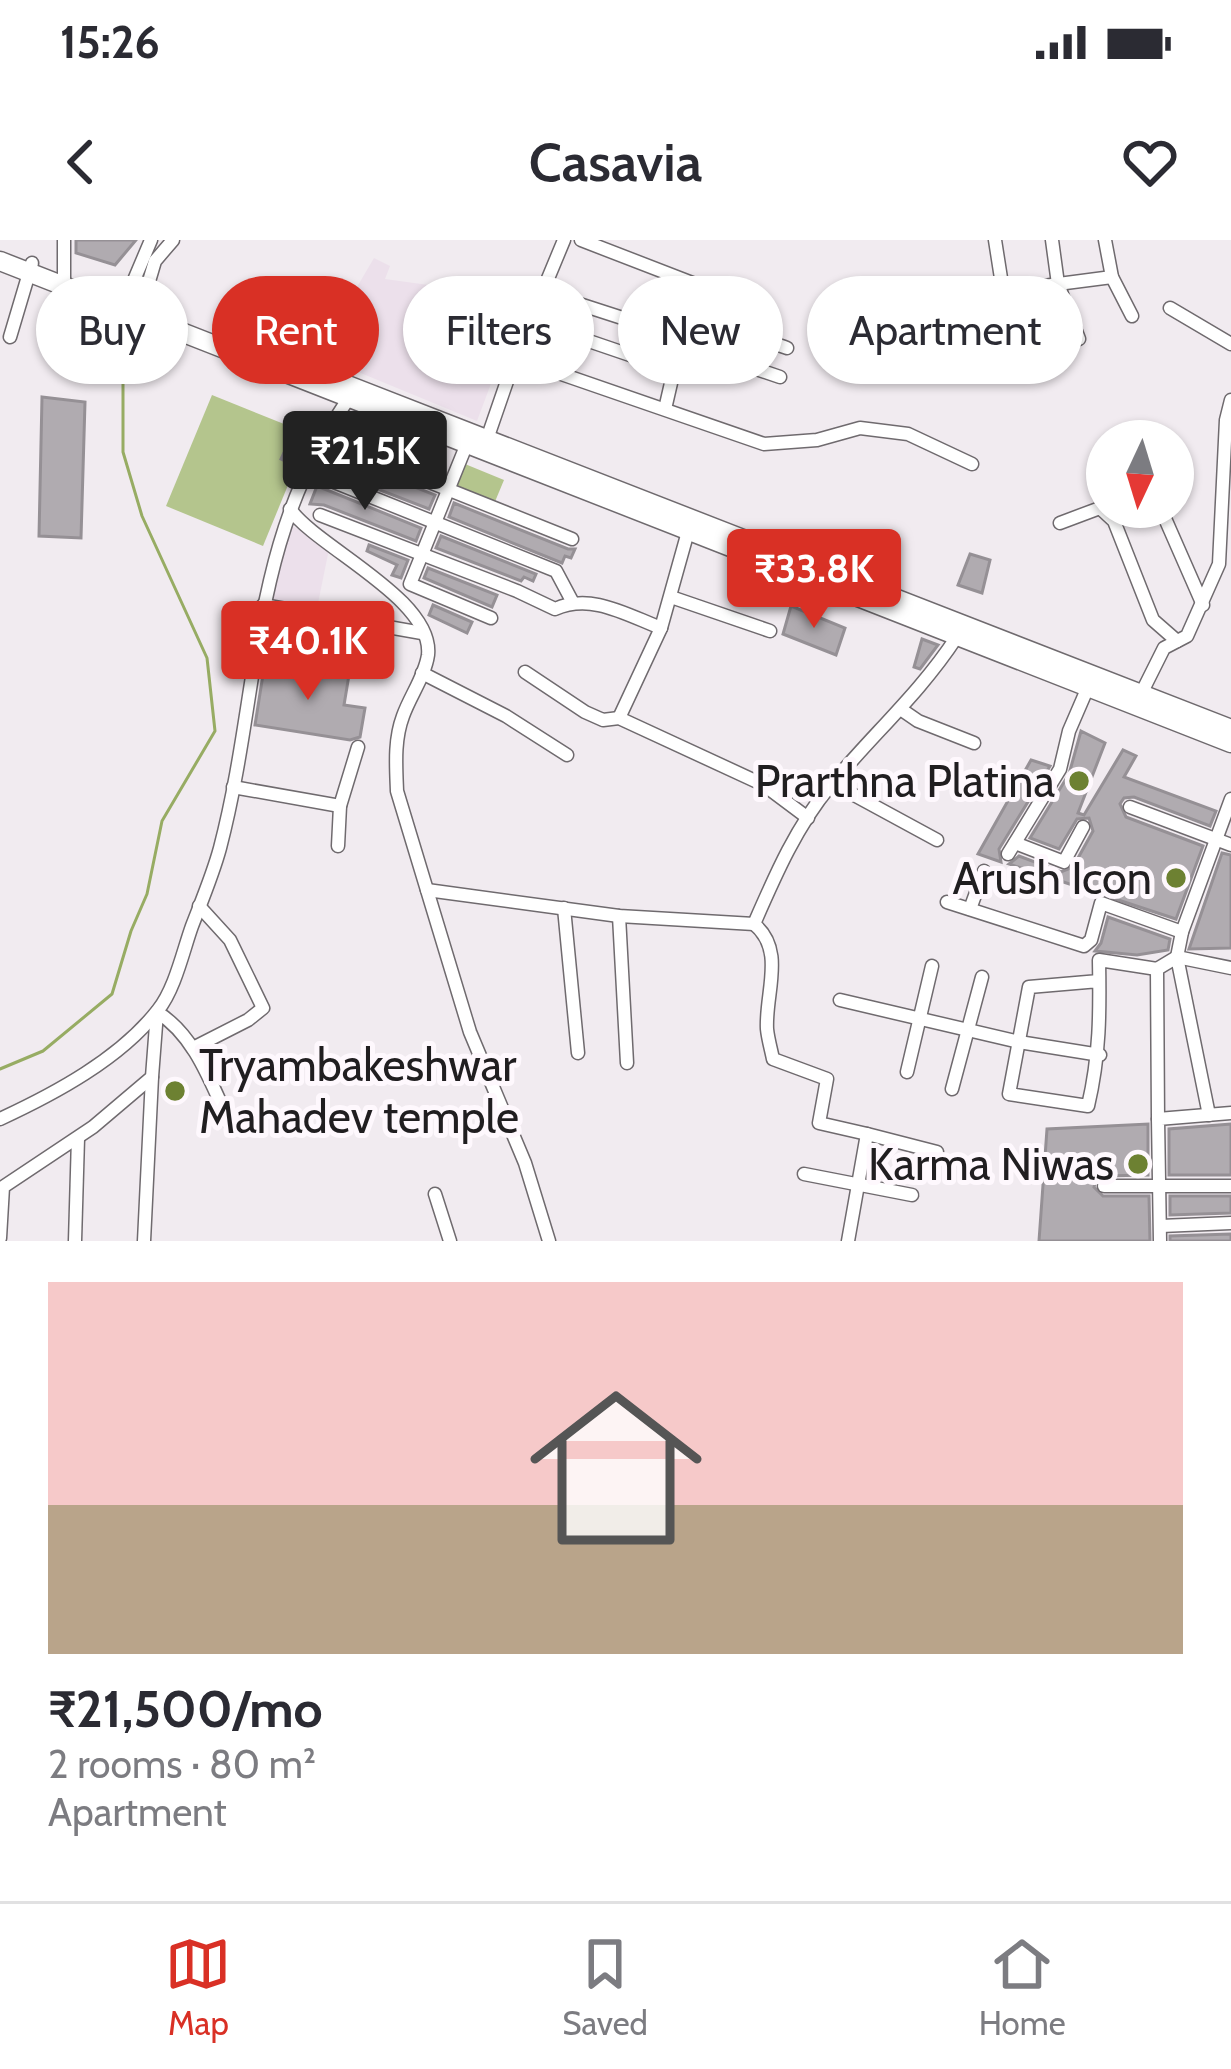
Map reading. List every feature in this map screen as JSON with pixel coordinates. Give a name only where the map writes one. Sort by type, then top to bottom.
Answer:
[{"type":"highway","points":[[0,251],[30,268]]},
{"type":"highway","points":[[0,261],[53,276]]},
{"type":"highway","points":[[188,326],[478,445],[1138,700],[1231,743]]},
{"type":"highway","points":[[690,525],[956,638],[1088,687],[1231,729]]},
{"type":"street","points":[[64,240],[64,276]]},
{"type":"street","points":[[148,276],[151,240]]},
{"type":"street","points":[[152,276],[154,261],[172,240]]},
{"type":"street","points":[[549,276],[564,240]]},
{"type":"street","points":[[581,240],[695,284],[705,307],[719,317],[787,348]]},
{"type":"street","points":[[995,240],[1001,276]]},
{"type":"street","points":[[1052,240],[1057,276]]},
{"type":"street","points":[[1105,240],[1112,277],[1132,316]]},
{"type":"street","points":[[10,337],[30,268]]},
{"type":"street","points":[[1083,281],[1112,277]]},
{"type":"street","points":[[1170,308],[1231,344]]},
{"type":"street","points":[[491,618],[410,584],[449,490],[478,445],[504,384]]},
{"type":"street","points":[[591,384],[764,444],[817,440],[860,428],[908,434],[972,464]]},
{"type":"street","points":[[665,409],[671,384]]},
{"type":"street","points":[[144,1241],[157,1012],[219,852],[263,604],[290,509],[331,422],[352,394]]},
{"type":"street","points":[[1138,700],[1164,647],[1187,636],[1219,564],[1231,400]]},
{"type":"street","points":[[337,445],[572,539]]},
{"type":"street","points":[[324,478],[556,571],[572,602]]},
{"type":"street","points":[[1060,523],[1100,508],[1114,521],[1153,620],[1177,641]]},
{"type":"street","points":[[290,509],[301,525],[369,571],[411,614],[428,645],[422,673],[401,720],[395,751],[397,791],[470,1032],[525,1163],[549,1241]]},
{"type":"street","points":[[320,515],[554,609],[572,602],[599,603],[661,628]]},
{"type":"street","points":[[620,718],[661,628],[690,525]]},
{"type":"street","points":[[1169,528],[1203,605]]},
{"type":"street","points":[[671,598],[770,631]]},
{"type":"street","points":[[263,604],[422,633]]},
{"type":"street","points":[[754,924],[779,866],[832,783],[902,710],[956,638]]},
{"type":"street","points":[[524,672],[585,712],[603,720],[620,718],[764,785],[808,818]]},
{"type":"street","points":[[422,673],[506,716],[567,755]]},
{"type":"street","points":[[1083,826],[1064,862],[1011,849],[1060,769],[1069,731],[1088,687]]},
{"type":"street","points":[[902,710],[918,722],[974,743]]},
{"type":"street","points":[[338,846],[340,806],[358,747]]},
{"type":"street","points":[[832,783],[937,840]]},
{"type":"street","points":[[233,787],[340,806]]},
{"type":"street","points":[[1209,1115],[1177,957],[1181,932],[1231,799]]},
{"type":"street","points":[[1130,806],[1231,845]]},
{"type":"street","points":[[970,909],[984,871]]},
{"type":"street","points":[[427,890],[620,916],[754,924],[766,934],[772,956],[767,1029],[773,1059],[827,1079],[819,1123],[938,1152]]},
{"type":"street","points":[[947,902],[1084,946],[1091,940],[1101,903],[1181,932]]},
{"type":"street","points":[[193,1048],[248,1020],[263,1007],[230,940],[200,907]]},
{"type":"street","points":[[564,908],[578,1053]]},
{"type":"street","points":[[620,916],[626,1063]]},
{"type":"street","points":[[1099,981],[1029,987],[1009,1094],[1088,1106],[1100,1054],[1099,960],[1156,970],[1177,957],[1231,968]]},
{"type":"street","points":[[907,1072],[932,966]]},
{"type":"street","points":[[1156,970],[1161,1234],[1231,1223]]},
{"type":"street","points":[[952,1088],[982,977]]},
{"type":"street","points":[[840,1000],[1019,1042],[1100,1054]]},
{"type":"street","points":[[157,1012],[174,1022],[193,1048],[231,1126]]},
{"type":"street","points":[[0,1119],[86,1070],[157,1012]]},
{"type":"street","points":[[0,1238],[1,1188],[77,1138],[152,1077]]},
{"type":"street","points":[[1158,1118],[1231,1113]]},
{"type":"street","points":[[848,1241],[867,1134]]},
{"type":"street","points":[[75,1241],[77,1138]]},
{"type":"street","points":[[804,1174],[912,1195]]},
{"type":"street","points":[[1104,1186],[1231,1186]]},
{"type":"street","points":[[435,1194],[450,1241]]},
{"type":"shaded area","points":[[374,258],[390,266],[385,279],[403,281],[403,384],[491,384],[477,421],[379,381],[379,276],[363,276]]},
{"type":"shaded area","points":[[291,525],[329,549],[317,608],[271,600]]},
{"type":"green space","points":[[212,395],[309,434],[263,546],[166,506]]},
{"type":"green space","points":[[465,464],[504,480],[494,504],[455,488]]},
{"type":"building","points":[[76,240],[136,240],[115,265],[76,253]]},
{"type":"building","points":[[42,397],[85,402],[81,538],[39,536]]},
{"type":"building","points":[[295,429],[309,434],[296,466],[281,459]]},
{"type":"building","points":[[330,453],[435,495],[429,509],[323,468]]},
{"type":"building","points":[[317,486],[421,528],[416,541],[324,505],[310,504]]},
{"type":"building","points":[[454,503],[575,549],[562,563],[449,517]]},
{"type":"building","points":[[441,536],[536,574],[533,581],[524,577],[521,581],[436,548]]},
{"type":"building","points":[[369,545],[408,560],[401,578],[392,575],[397,565],[367,551]]},
{"type":"building","points":[[970,554],[990,560],[982,593],[958,585]]},
{"type":"building","points":[[428,568],[497,595],[492,607],[424,578]]},
{"type":"building","points":[[433,605],[472,622],[467,633],[429,615]]},
{"type":"building","points":[[791,606],[845,628],[836,655],[783,634]]},
{"type":"building","points":[[922,639],[938,645],[920,669],[914,667]]},
{"type":"building","points":[[265,662],[349,675],[344,705],[365,708],[360,737],[350,740],[255,725]]},
{"type":"building","points":[[1081,731],[1105,743],[1078,813],[1084,815],[1123,750],[1136,756],[1124,777],[1216,811],[1210,826],[1134,797],[1120,804],[1126,817],[1203,846],[1176,919],[1009,864],[1019,856],[1061,872],[1073,867],[1093,831],[1089,818],[1077,819],[1059,849],[1030,838],[1069,774]]},
{"type":"building","points":[[1031,760],[1050,766],[999,849],[1001,862],[978,854]]},
{"type":"building","points":[[1222,853],[1231,855],[1231,948],[1189,949]]},
{"type":"building","points":[[1108,917],[1170,939],[1168,950],[1137,955],[1095,951]]},
{"type":"building","points":[[1148,1124],[1148,1175],[1103,1176],[1094,1187],[1103,1196],[1149,1196],[1150,1241],[1039,1241],[1047,1129]]},
{"type":"building","points":[[1231,1124],[1231,1175],[1169,1175],[1169,1129]]},
{"type":"building","points":[[1170,1196],[1231,1196],[1231,1213],[1170,1215]]},
{"type":"building","points":[[1231,1234],[1231,1241],[1170,1241],[1170,1236]]},
{"type":"waterway","points":[[0,1069],[43,1051],[112,994],[147,894],[162,821],[215,731],[207,658],[142,516],[123,452],[123,384]]},
{"type":"place","name":"Prarthna Platina","points":[[1079,781]]},
{"type":"place","name":"Arush Icon","points":[[1176,878]]},
{"type":"place","name":"Tryambakeshwar Mahadev temple","points":[[175,1091]]},
{"type":"place","name":"Karma Niwas","points":[[1138,1164]]}]
